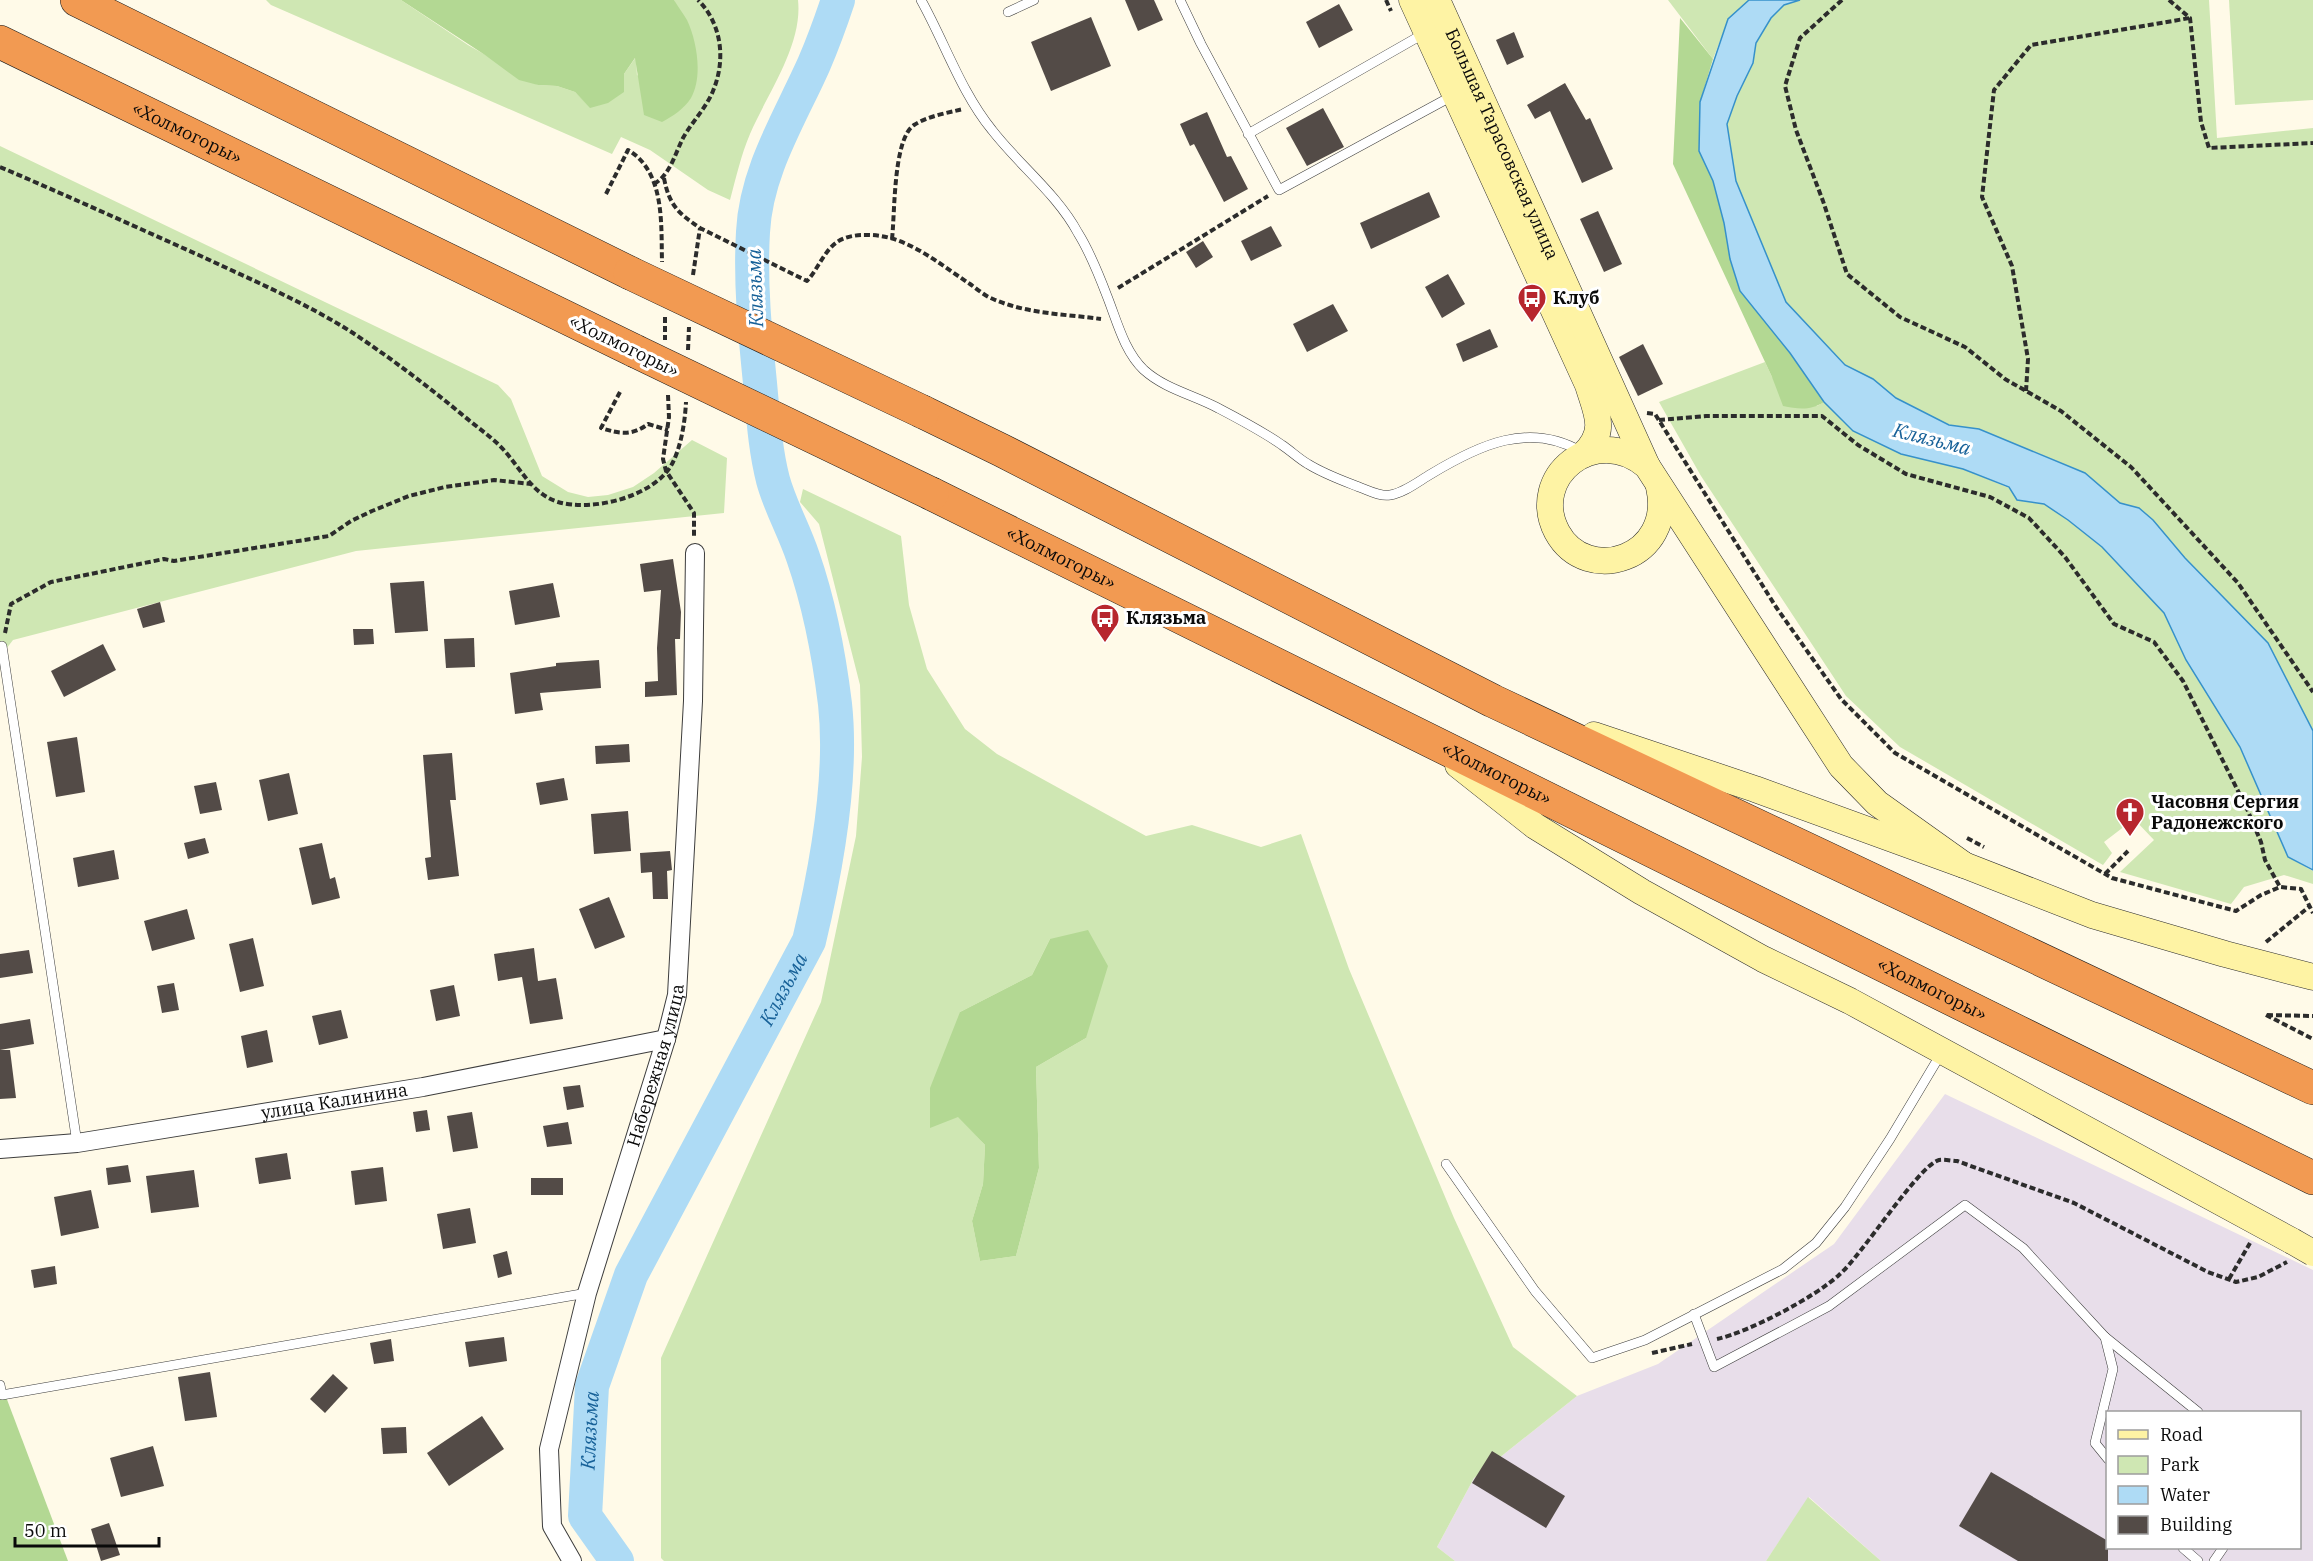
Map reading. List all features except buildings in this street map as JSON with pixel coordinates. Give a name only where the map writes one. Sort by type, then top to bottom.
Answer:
[{"type":"highway","points":[[77,0],[630,273],[1001,450],[1494,701],[2313,1088]]},
{"type":"highway","name":"«Холмогоры»","points":[[0,42],[932,494],[2313,1178]]},
{"type":"main road","name":"Большая Тарасовская улица","points":[[1412,0],[1588,385],[1599,421],[1597,437],[1584,454]]},
{"type":"main road","name":"Большая Тарасовская улица","points":[[1437,0],[1653,474]]},
{"type":"main road","points":[[1653,474],[1662,513],[1655,532],[1638,551],[1617,560],[1596,560],[1580,554],[1562,539],[1553,520],[1551,506],[1552,491],[1560,473],[1584,454],[1606,449],[1630,454],[1653,474],[1841,766],[1877,803],[1965,865]]},
{"type":"main road","points":[[1494,701],[1755,789],[1965,865],[2092,915],[2225,954],[2307,975]]},
{"type":"main road","points":[[1422,738],[1535,826],[1642,892],[1763,959],[1850,1001],[2298,1251]]},
{"type":"street","name":"Набережная улица","points":[[572,1561],[552,1526],[549,1449],[586,1293],[677,996],[693,701],[695,553]]},
{"type":"street","name":"улица Калинина","points":[[0,1149],[77,1143],[423,1087],[666,1038]]},
{"type":"lane","points":[[921,0],[975,105],[991,130],[1059,205],[1078,231],[1107,295],[1126,345],[1144,369],[1151,374],[1174,389],[1217,407],[1283,445],[1315,468],[1377,493],[1389,495],[1402,491],[1452,461],[1481,448],[1528,436],[1565,442],[1584,454]]},
{"type":"lane","points":[[1008,12],[1034,0]]},
{"type":"lane","points":[[1180,0],[1279,190],[1454,94]]},
{"type":"lane","points":[[1248,134],[1427,32]]},
{"type":"lane","points":[[2,646],[77,1143]]},
{"type":"lane","points":[[1446,1164],[1535,1291],[1592,1358],[1645,1340],[1783,1269],[1816,1243],[1845,1207],[1890,1139],[1942,1052]]},
{"type":"lane","points":[[1694,1314],[1714,1367],[1829,1306],[1965,1205],[2023,1248],[2106,1337],[2196,1411]]},
{"type":"lane","points":[[0,1385],[2,1395],[586,1293]]},
{"type":"lane","points":[[2106,1337],[2113,1369],[2095,1443],[2106,1457]]},
{"type":"lane","points":[[2184,1549],[2198,1561]]},
{"type":"path","points":[[654,184],[664,178],[684,136],[713,91],[720,51],[718,32],[713,18],[698,0]]},
{"type":"path","points":[[1842,0],[1800,38],[1785,86],[1796,130],[1847,274],[1900,317],[1965,347],[2005,379],[2061,411],[2131,467],[2238,583],[2313,692]]},
{"type":"path","points":[[2169,0],[2190,18],[2201,122],[2209,148],[2313,142]]},
{"type":"path","points":[[2026,391],[2028,359],[2012,266],[1982,197],[1994,90],[2031,45],[2190,18]]},
{"type":"path","points":[[892,238],[899,152],[904,137],[912,127],[925,120],[975,105]]},
{"type":"path","points":[[606,194],[628,150]]},
{"type":"path","points":[[0,167],[88,204],[250,279],[350,331],[396,363],[500,446],[531,484],[543,495],[557,502],[592,505],[629,498],[666,471],[694,513],[695,553]]},
{"type":"path","points":[[664,178],[674,207],[700,228],[807,281],[819,268],[827,250],[839,240],[874,234],[914,247],[992,299],[1049,313],[1117,322]]},
{"type":"path","points":[[1107,295],[1279,190]]},
{"type":"path","points":[[620,392],[601,428],[626,434],[636,432],[648,424],[668,430]]},
{"type":"path","points":[[1645,413],[1655,414],[1776,607],[1841,699],[1895,753],[2112,878],[2236,911],[2261,895],[2280,887],[2301,889],[2313,913]]},
{"type":"path","points":[[1659,420],[1706,416],[1822,416],[1858,445],[1906,474],[1990,497],[2029,518],[2065,557],[2114,624],[2154,642],[2183,681],[2247,809],[2261,842],[2265,860],[2280,887]]},
{"type":"path","points":[[2,646],[11,604],[51,582],[164,559],[174,561],[329,536],[351,520],[372,511],[409,496],[445,487],[494,480],[531,484]]},
{"type":"path","points":[[1959,833],[1990,850]]},
{"type":"path","points":[[2105,874],[2128,851]]},
{"type":"path","points":[[2269,939],[2310,906]]},
{"type":"path","points":[[2260,946],[2267,948]]},
{"type":"path","points":[[2313,1016],[2266,1016],[2313,1039]]},
{"type":"path","points":[[1641,1355],[1723,1338],[1784,1311],[1840,1275],[1878,1231],[1921,1173],[1938,1160],[1957,1161],[2074,1203],[2208,1272],[2236,1282],[2258,1277],[2298,1251]]},
{"type":"path","points":[[2229,1280],[2251,1240]]},
{"type":"shaded area","points":[[1945,1094],[2313,1270],[2313,1561],[1881,1561],[1809,1497],[1766,1561],[1455,1561],[1437,1547],[1474,1478],[1577,1396],[1658,1364],[1834,1244]]},
{"type":"green space","points":[[266,0],[401,0],[468,45],[538,85],[557,86],[575,92],[590,107],[624,74],[636,57],[637,76],[675,3],[674,0],[798,0],[798,17],[789,52],[747,142],[730,200],[708,190],[650,150],[621,137],[612,154],[271,5]]},
{"type":"green space","points":[[401,0],[674,0],[687,20],[694,38],[698,70],[695,89],[685,106],[662,122],[644,115],[635,58],[624,74],[624,92],[608,103],[590,108],[575,92],[557,86],[538,85],[519,80]]},
{"type":"green space","points":[[1668,0],[1749,0],[1728,20],[1713,59]]},
{"type":"green space","points":[[1800,0],[2209,0],[2217,138],[2313,128],[2313,731],[2268,643],[2185,558],[2153,520],[2139,508],[2120,503],[2085,473],[1979,429],[1949,425],[1896,398],[1873,379],[1845,365],[1786,302],[1736,181],[1727,124],[1753,63],[1756,43],[1771,18],[1784,4]]},
{"type":"green space","points":[[2229,0],[2313,0],[2313,100],[2235,105]]},
{"type":"green space","points":[[1680,18],[1713,59],[1700,102],[1699,151],[1713,181],[1724,223],[1730,259],[1740,291],[1790,353],[1824,402],[1814,407],[1783,406],[1772,377],[1673,164]]},
{"type":"green space","points":[[0,146],[498,385],[511,399],[542,476],[568,492],[588,497],[608,495],[633,487],[654,473],[692,440],[727,458],[724,513],[356,551],[13,640],[0,657]]},
{"type":"green space","points":[[1765,362],[1772,377],[1817,406],[1824,402],[1853,431],[1901,454],[1963,469],[2009,488],[2018,500],[2044,504],[2102,547],[2164,613],[2186,660],[2240,747],[2288,857],[2313,871],[2313,884],[2284,875],[2244,887],[2231,904],[2120,872],[2154,840],[2134,819],[2104,842],[2112,853],[2103,865],[1900,747],[1846,696],[1701,476],[1659,402]]},
{"type":"green space","points":[[803,489],[901,536],[909,605],[927,669],[965,729],[997,754],[1146,836],[1192,825],[1261,847],[1301,834],[1349,969],[1454,1218],[1513,1347],[1577,1396],[1474,1478],[1437,1547],[1455,1561],[664,1561],[661,1558],[661,1358],[821,1002],[856,836],[862,757],[860,685],[819,524],[800,502]],"holes":[[[1050,939],[1086,1038],[1036,1067],[1039,1168],[1016,1256],[980,1261],[972,1221],[983,1184],[985,1145],[958,1116],[960,1012],[1032,975]]]},
{"type":"green space","points":[[1088,930],[1108,966],[1086,1038],[1036,1067],[1039,1168],[1016,1256],[980,1261],[972,1221],[983,1184],[985,1145],[958,1117],[930,1128],[930,1088],[960,1012],[1032,975],[1050,939]]},
{"type":"green space","points":[[0,1381],[68,1561],[0,1561]]},
{"type":"green space","points":[[1808,1497],[1881,1561],[1766,1561]]},
{"type":"water","points":[[1749,0],[1800,0],[1784,5],[1771,18],[1756,43],[1753,63],[1727,124],[1736,181],[1786,302],[1845,365],[1873,379],[1896,398],[1949,425],[1979,429],[2085,473],[2120,503],[2139,508],[2153,520],[2185,558],[2268,643],[2313,731],[2313,870],[2288,857],[2240,747],[2186,660],[2164,613],[2102,547],[2044,504],[2017,500],[2009,487],[1963,469],[1901,454],[1853,431],[1824,402],[1790,353],[1740,291],[1730,259],[1724,223],[1713,181],[1699,151],[1700,102],[1728,19]]},
{"type":"waterway","name":"Клязьма","points":[[617,1561],[585,1516],[592,1386],[631,1275],[809,941],[827,854],[837,762],[833,686],[814,592],[776,490],[768,456],[755,326],[752,251],[755,209],[767,166],[814,64],[838,0]]},
{"type":"place","name":"Клуб","points":[[1532,324]]},
{"type":"place","name":"Клязьма","points":[[1105,644]]},
{"type":"place","name":"Часовня Сергия Радонежского","points":[[2130,838]]}]
